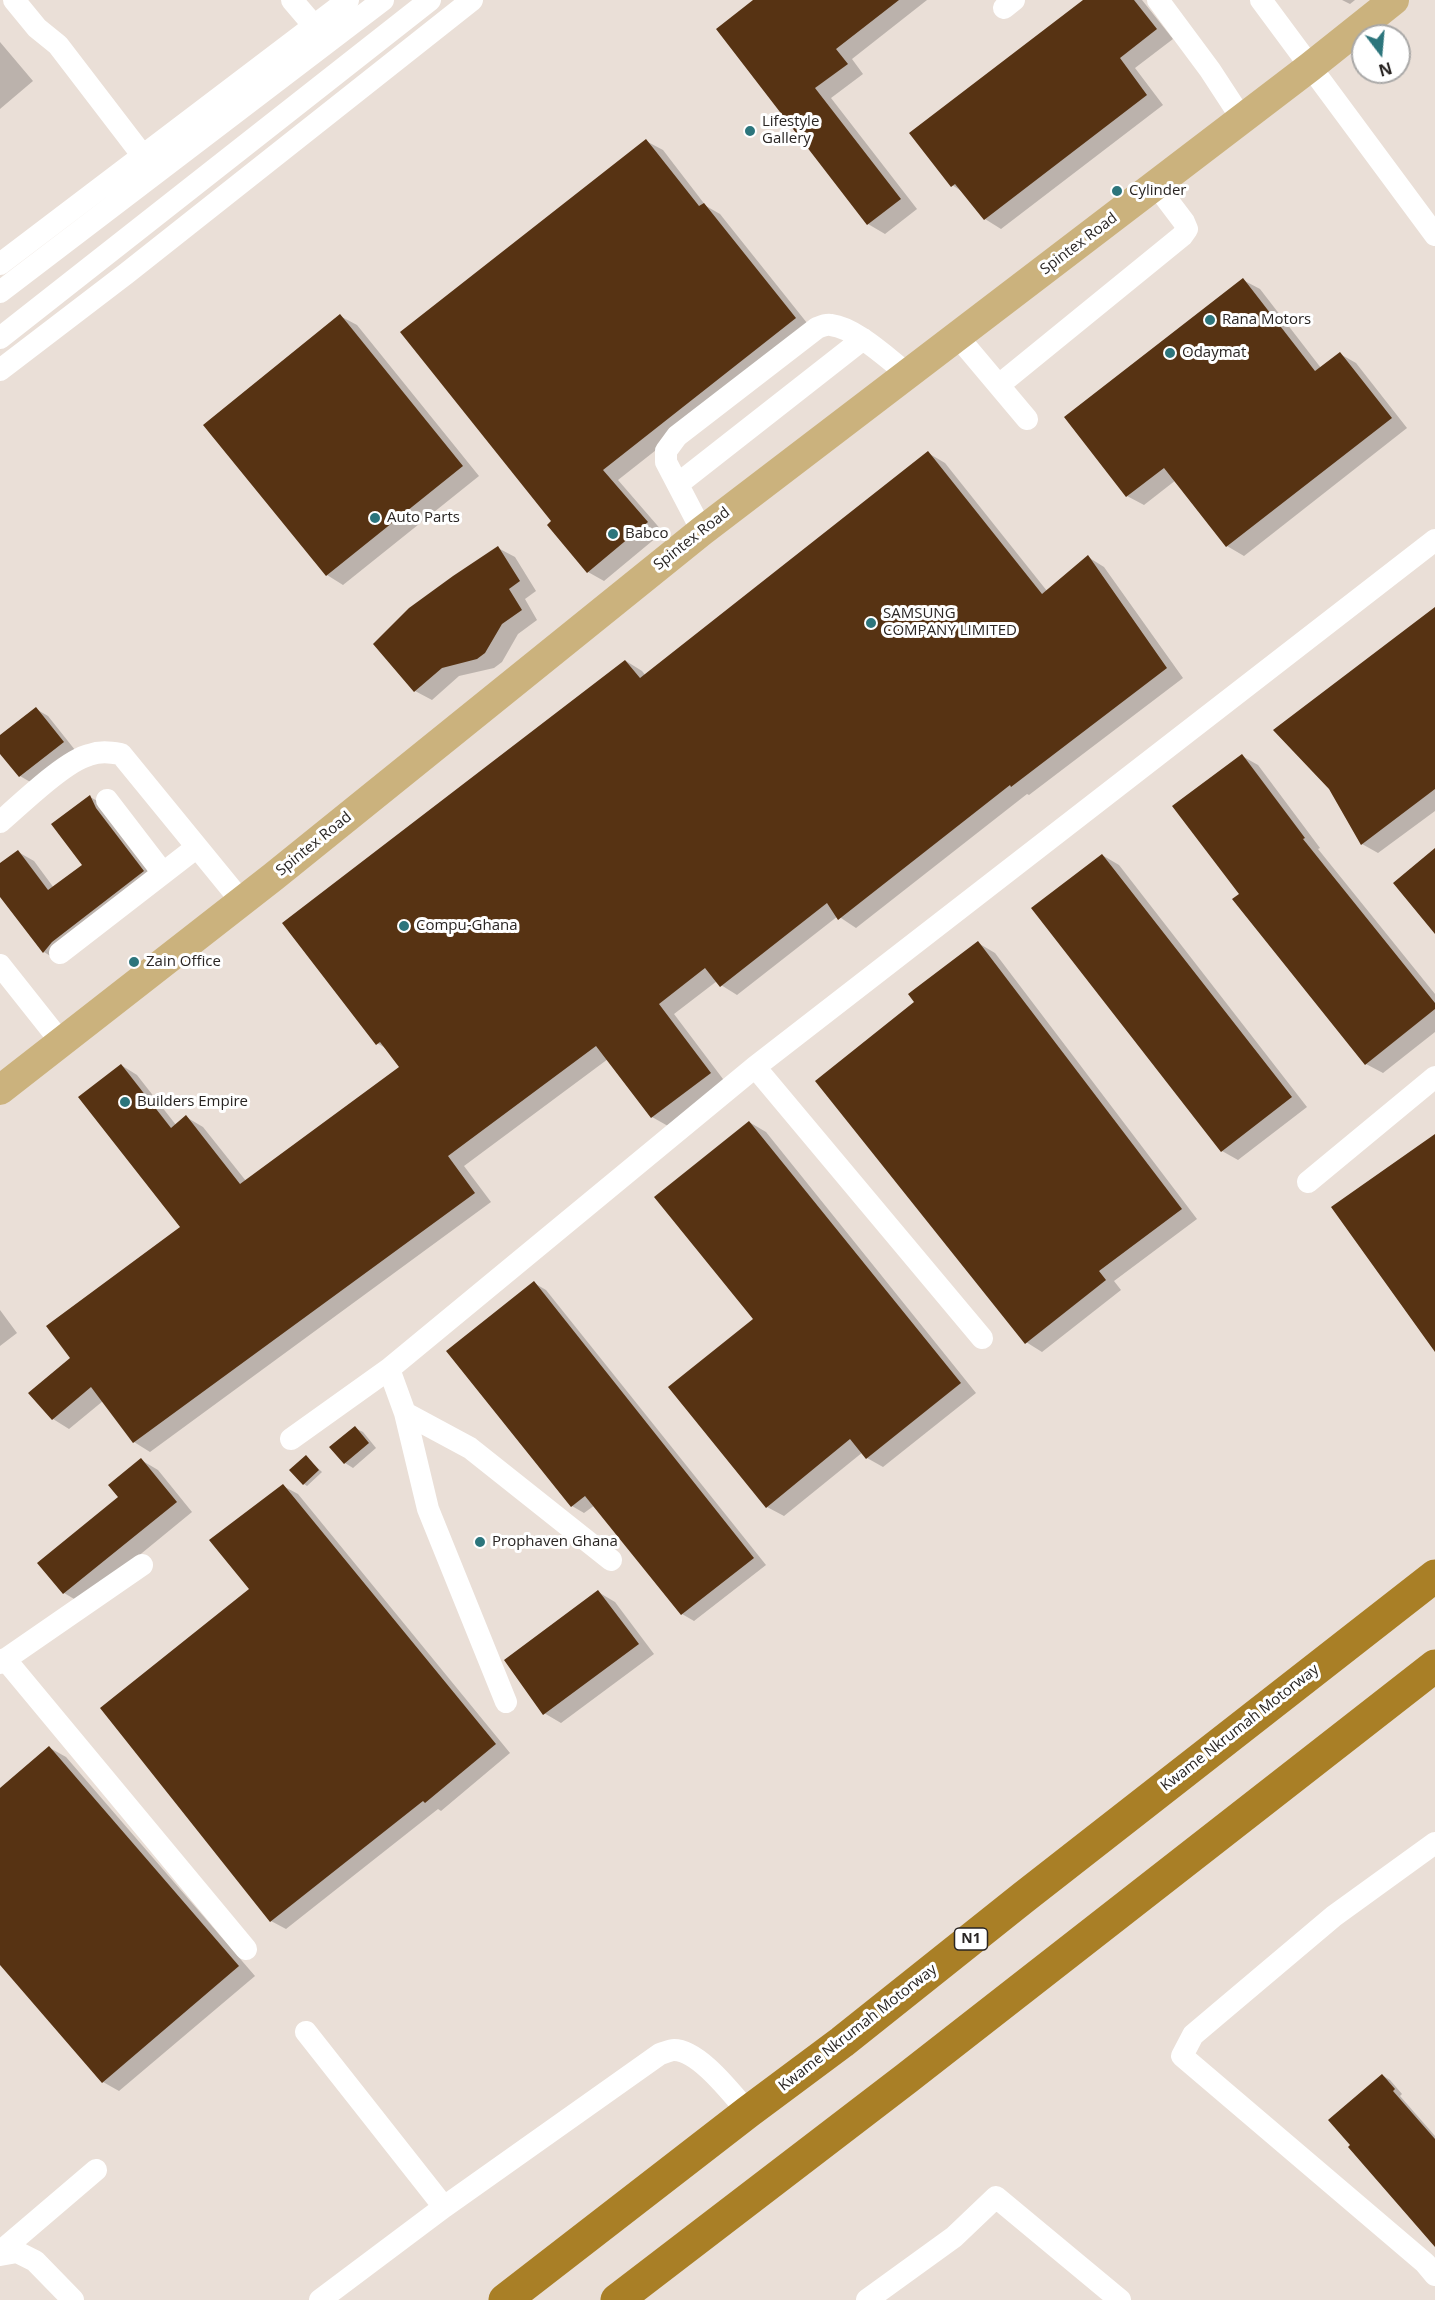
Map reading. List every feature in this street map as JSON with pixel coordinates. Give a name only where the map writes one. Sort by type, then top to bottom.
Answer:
[{"type":"highway","name":"Kwame Nkrumah Motorway","points":[[505,2300],[842,2042],[1023,1897],[1435,1576]]},
{"type":"highway","points":[[617,2300],[907,2078],[1435,1666]]},
{"type":"main road","name":"Spintex Road","points":[[0,1090],[242,902],[702,531],[1310,67],[1394,0]]},
{"type":"street","points":[[14,0],[37,28],[58,45],[143,156]]},
{"type":"street","points":[[292,0],[315,27]]},
{"type":"street","points":[[0,264],[348,0]]},
{"type":"street","points":[[0,292],[383,0]]},
{"type":"street","points":[[0,338],[430,0]]},
{"type":"street","points":[[0,370],[127,273],[472,0]]},
{"type":"street","points":[[1158,0],[1210,70],[1242,119]]},
{"type":"street","points":[[1261,0],[1435,235]]},
{"type":"street","points":[[999,385],[1182,236],[1187,229],[1184,222],[1156,185]]},
{"type":"street","points":[[702,531],[666,462],[666,451],[677,435],[817,328],[828,324],[838,326],[863,339],[908,374]]},
{"type":"street","points":[[958,337],[1027,419]]},
{"type":"street","points":[[678,484],[863,339]]},
{"type":"street","points":[[291,1439],[389,1369],[755,1067],[1435,540]]},
{"type":"street","points":[[0,822],[67,766],[86,755],[106,751],[121,754],[242,902]]},
{"type":"street","points":[[107,800],[163,873]]},
{"type":"street","points":[[60,953],[197,847]]},
{"type":"street","points":[[0,965],[61,1042]]},
{"type":"street","points":[[755,1067],[982,1338]]},
{"type":"street","points":[[1308,1182],[1435,1077]]},
{"type":"street","points":[[389,1369],[405,1413],[428,1509],[506,1702]]},
{"type":"street","points":[[405,1413],[470,1449],[611,1560]]},
{"type":"street","points":[[142,1565],[3,1661],[246,1949]]},
{"type":"street","points":[[1432,2264],[1182,2056],[1193,2035],[1334,1916],[1435,1843]]},
{"type":"street","points":[[306,2032],[444,2207]]},
{"type":"street","points":[[320,2300],[444,2207],[660,2054],[674,2050],[687,2054],[708,2068],[748,2112]]},
{"type":"street","points":[[0,2253],[96,2170]]},
{"type":"street","points":[[867,2300],[954,2237],[996,2197],[1120,2300]]},
{"type":"street","points":[[0,2253],[17,2252],[35,2261],[74,2300]]},
{"type":"building","points":[[753,0],[899,0],[836,49],[848,64],[815,88],[901,199],[867,225],[716,29]]},
{"type":"building","points":[[1083,0],[1134,0],[1157,29],[1120,58],[1147,95],[984,220],[955,184],[951,187],[909,133]]},
{"type":"building","points":[[646,139],[699,206],[704,203],[796,318],[603,470],[648,522],[587,573],[547,525],[551,521],[400,332]]},
{"type":"building","points":[[1243,278],[1315,371],[1340,352],[1392,418],[1226,547],[1164,468],[1126,497],[1064,417]]},
{"type":"building","points":[[340,314],[463,466],[326,576],[203,425]]},
{"type":"building","points":[[928,451],[1042,594],[1088,555],[1167,668],[1011,787],[1010,785],[838,920],[827,903],[720,987],[705,968],[659,1004],[711,1073],[651,1118],[596,1046],[448,1156],[475,1193],[133,1443],[91,1387],[52,1420],[28,1393],[70,1358],[46,1326],[180,1227],[78,1097],[121,1064],[171,1128],[186,1115],[240,1184],[399,1067],[380,1042],[376,1045],[282,923],[625,660],[640,678]]},
{"type":"building","points":[[498,546],[520,581],[509,589],[522,610],[502,624],[485,653],[477,659],[442,668],[414,692],[373,644],[409,608]]},
{"type":"building","points":[[1435,607],[1435,789],[1361,845],[1329,789],[1273,730]]},
{"type":"building","points":[[36,707],[64,742],[19,777],[0,754],[0,735]]},
{"type":"building","points":[[1242,754],[1305,838],[1303,839],[1435,1003],[1435,1009],[1365,1065],[1232,899],[1239,894],[1172,806]]},
{"type":"building","points":[[90,795],[96,808],[144,871],[52,942],[43,953],[0,897],[0,863],[18,850],[48,890],[82,865],[51,824]]},
{"type":"building","points":[[1435,848],[1435,934],[1393,883]]},
{"type":"building","points":[[1102,854],[1292,1097],[1221,1152],[1031,908]]},
{"type":"building","points":[[978,941],[1182,1209],[1099,1271],[1106,1280],[1025,1344],[815,1081],[914,1002],[908,994]]},
{"type":"building","points":[[749,1121],[961,1383],[866,1459],[850,1439],[766,1508],[668,1387],[753,1319],[654,1197]]},
{"type":"building","points":[[1435,1134],[1435,1352],[1331,1207]]},
{"type":"building","points":[[534,1281],[754,1558],[681,1615],[585,1496],[571,1507],[446,1351]]},
{"type":"building","points":[[355,1426],[369,1443],[344,1464],[329,1447]]},
{"type":"building","points":[[306,1455],[319,1470],[303,1485],[289,1470]]},
{"type":"building","points":[[141,1458],[177,1502],[63,1594],[37,1563],[118,1497],[108,1485]]},
{"type":"building","points":[[283,1484],[496,1744],[425,1803],[423,1801],[270,1922],[100,1708],[249,1589],[209,1540]]},
{"type":"building","points":[[598,1590],[639,1644],[543,1715],[504,1660]]},
{"type":"building","points":[[49,1746],[239,1966],[102,2083],[0,1965],[0,1788]]},
{"type":"building","points":[[1382,2074],[1395,2089],[1393,2091],[1435,2139],[1435,2247],[1348,2147],[1350,2145],[1328,2120]]},
{"type":"place","name":"Lifestyle Gallery","points":[[750,131]]},
{"type":"place","name":"Cylinder","points":[[1117,191]]},
{"type":"place","name":"Rana Motors","points":[[1210,320]]},
{"type":"place","name":"Odaymat","points":[[1170,353]]},
{"type":"place","name":"Auto Parts","points":[[375,518]]},
{"type":"place","name":"Babco","points":[[613,534]]},
{"type":"place","name":"SAMSUNG COMPANY LIMITED","points":[[871,623]]},
{"type":"place","name":"Compu-Ghana","points":[[404,926]]},
{"type":"place","name":"Zain Office","points":[[134,962]]},
{"type":"place","name":"Builders Empire","points":[[125,1102]]},
{"type":"place","name":"Prophaven Ghana","points":[[480,1542]]}]
